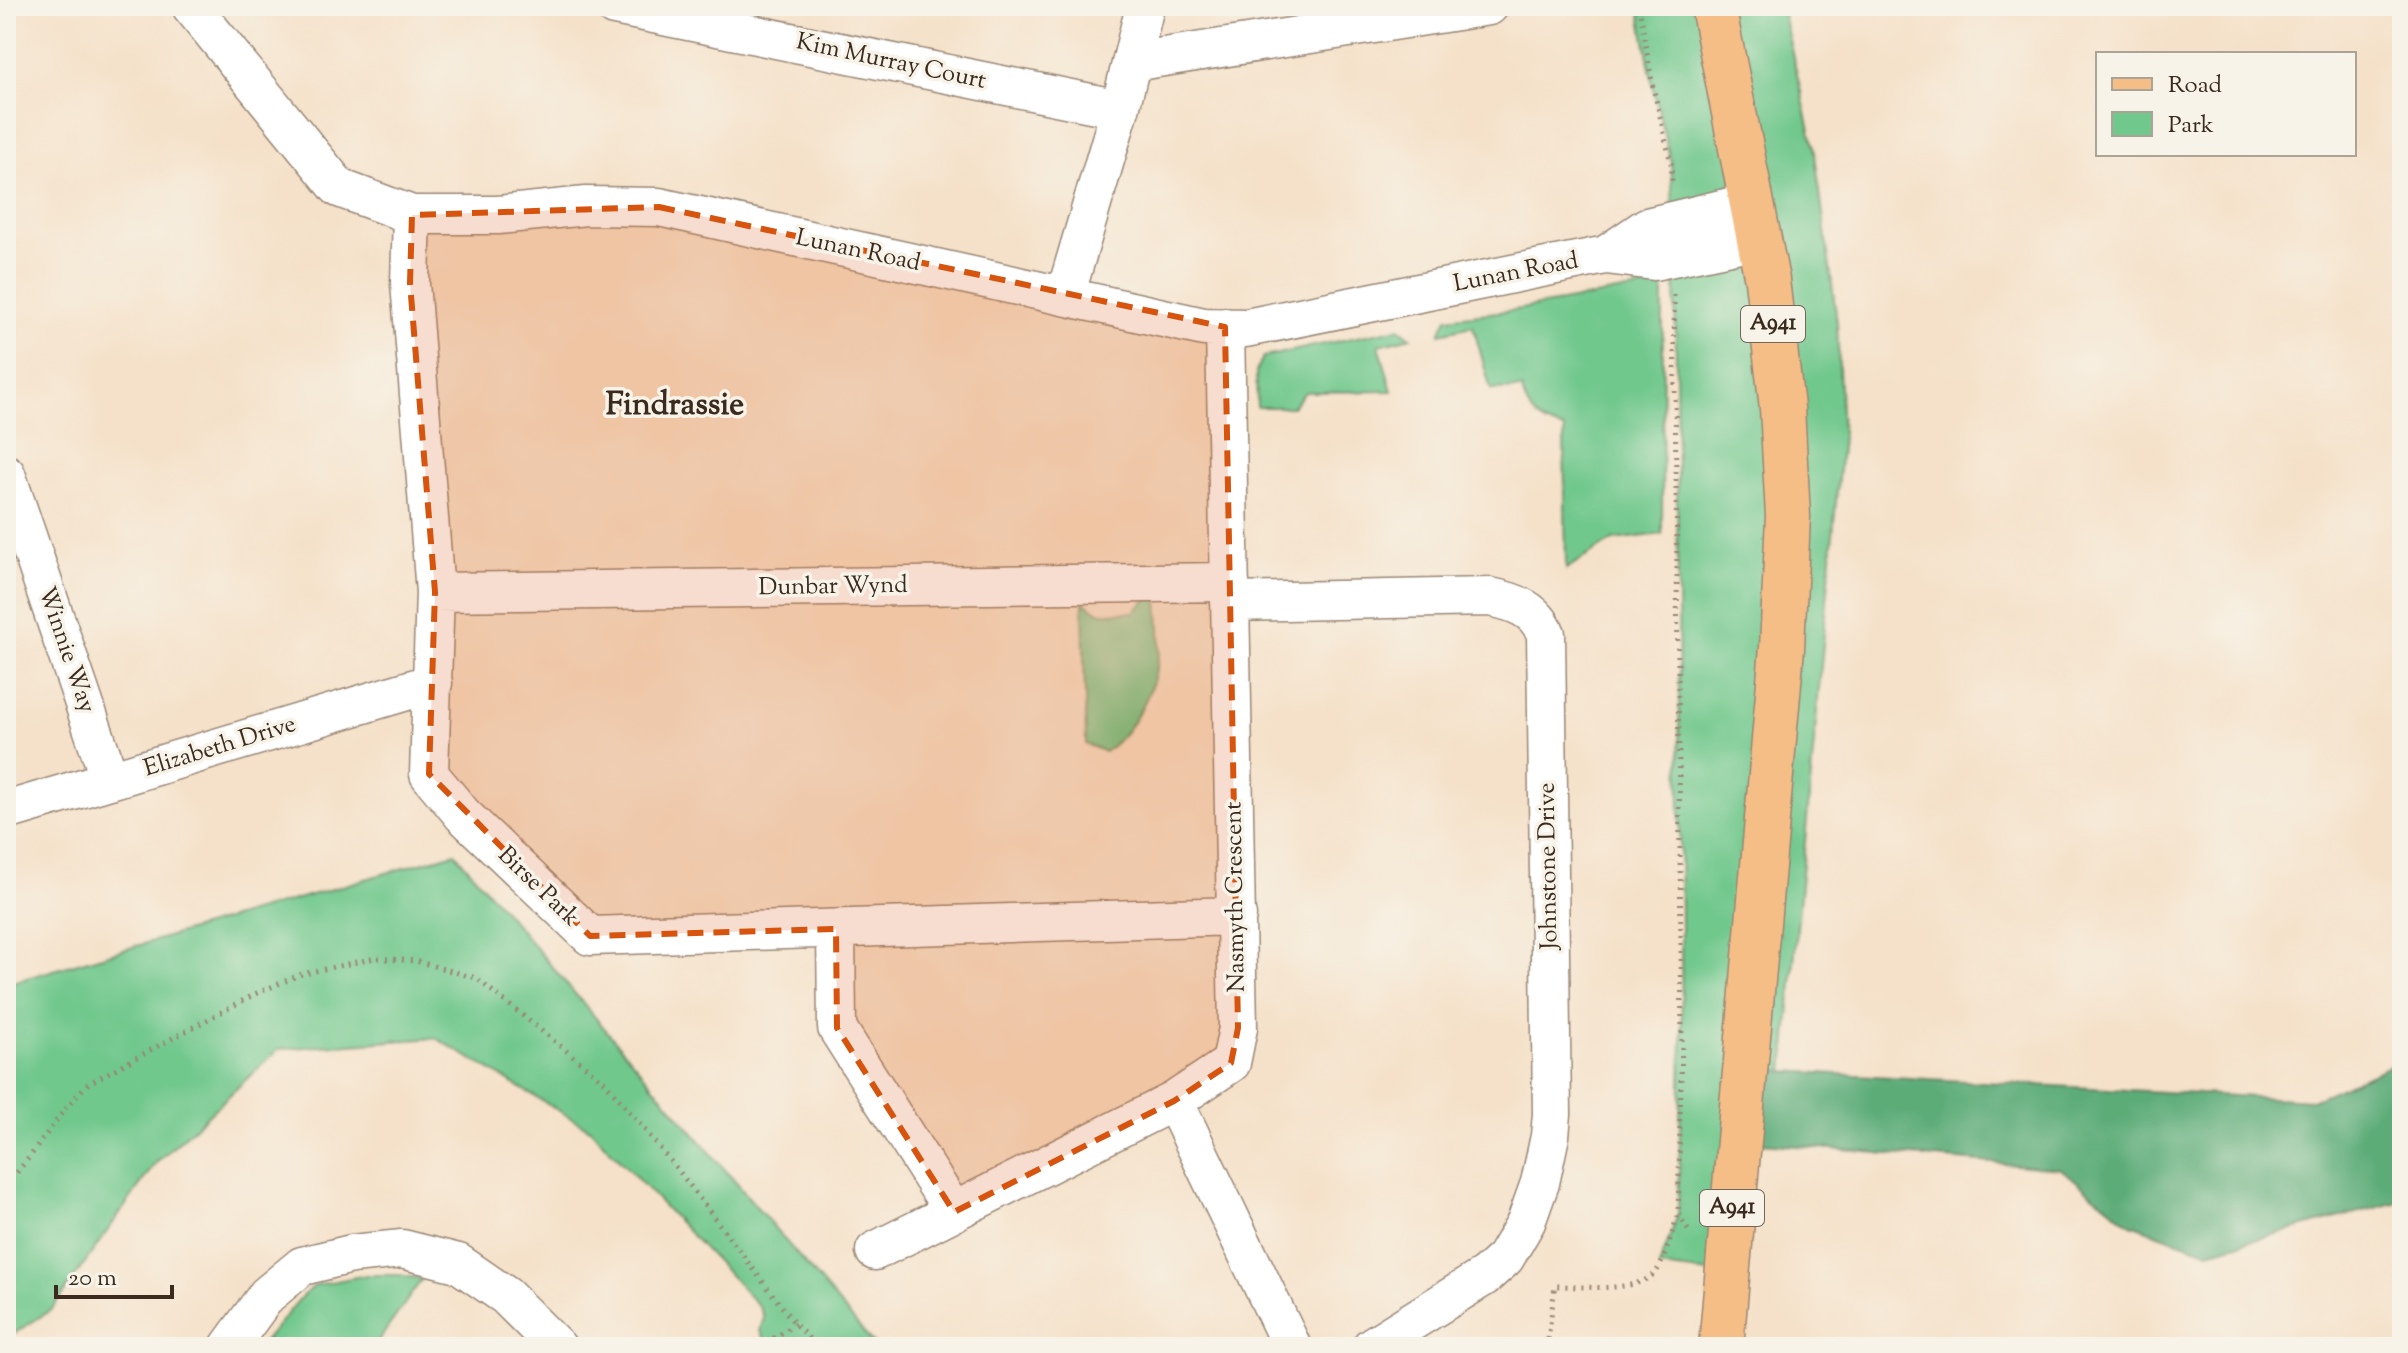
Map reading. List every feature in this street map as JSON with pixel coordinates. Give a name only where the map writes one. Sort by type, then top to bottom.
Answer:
[{"type":"main road","name":"A941","points":[[1713,6],[1767,280],[1782,408],[1788,516],[1781,663],[1721,1347]]},
{"type":"street","name":"Lunan Road","points":[[191,6],[339,188],[412,215],[498,215],[586,206],[659,207],[1204,327],[1246,328],[1606,255]]},
{"type":"street","name":"Kim Murray Court","points":[[614,6],[1120,109]]},
{"type":"street","points":[[1065,296],[1120,109],[1145,6]]},
{"type":"street","points":[[1132,62],[1489,6]]},
{"type":"street","name":"Birse Park","points":[[412,215],[410,283],[435,592],[429,774],[463,815],[590,936],[1237,916]]},
{"type":"street","points":[[1606,255],[1647,227],[1674,221],[1755,220]]},
{"type":"street","points":[[1606,255],[1654,261],[1675,258],[1755,220]]},
{"type":"street","name":"Nasmyth Crescent","points":[[875,1251],[1174,1101],[1231,1063],[1238,1028],[1225,327]]},
{"type":"street","name":"Winnie Way","points":[[6,474],[110,780]]},
{"type":"street","name":"Dunbar Wynd","points":[[435,592],[1230,592]]},
{"type":"street","name":"Johnstone Drive","points":[[1230,592],[1490,597],[1513,603],[1532,613],[1546,634],[1552,1114],[1540,1183],[1514,1244],[1493,1270],[1371,1347]]},
{"type":"street","name":"Elizabeth Drive","points":[[6,811],[433,683]]},
{"type":"street","points":[[836,929],[837,1028],[954,1212]]},
{"type":"street","points":[[1174,1101],[1292,1347]]},
{"type":"street","points":[[229,1347],[267,1295],[302,1266],[352,1254],[402,1249],[458,1263],[506,1296],[557,1347]]},
{"type":"path","points":[[1639,6],[1653,87],[1671,163],[1674,221]]},
{"type":"path","points":[[1547,1347],[1555,1286],[1631,1286],[1649,1279],[1659,1267],[1678,1214],[1682,1039],[1675,258]]},
{"type":"path","points":[[6,1184],[23,1167],[72,1099],[89,1083],[255,994],[302,974],[375,958],[416,961],[476,978],[604,1081],[678,1170],[795,1324],[817,1347]]},
{"type":"path","points":[[1678,1214],[1694,1240]]},
{"type":"path","points":[[760,1347],[795,1324]]},
{"type":"highlighted area","points":[[659,207],[1225,327],[1238,1028],[1231,1063],[1174,1101],[954,1212],[837,1028],[836,929],[590,936],[429,774],[435,592],[410,283],[412,215]]},
{"type":"green space","points":[[1639,6],[1781,6],[1814,147],[1837,322],[1842,436],[1784,1071],[1746,1069],[1725,1275],[1659,1267],[1678,1214],[1682,1039],[1675,258],[1671,163],[1653,87]]},
{"type":"green space","points":[[1663,286],[1662,534],[1613,540],[1566,569],[1564,429],[1541,421],[1527,405],[1522,389],[1491,390],[1473,326],[1440,333],[1447,318],[1515,310]]},
{"type":"green space","points":[[1399,328],[1411,337],[1379,345],[1392,391],[1305,392],[1292,407],[1257,407],[1256,372],[1263,357]]},
{"type":"green space","points":[[1158,598],[1160,648],[1153,682],[1141,709],[1125,733],[1105,752],[1086,744],[1083,602],[1101,613],[1134,612],[1147,599]]},
{"type":"green space","points":[[455,853],[876,1347],[769,1347],[760,1331],[764,1317],[759,1306],[590,1129],[436,1038],[279,1049],[155,1164],[52,1309],[6,1339],[6,984]]},
{"type":"green space","points":[[2402,1061],[2402,1201],[2209,1252],[2131,1224],[2061,1169],[1739,1141],[1746,1069],[2312,1100]]},
{"type":"green space","points":[[366,1275],[422,1279],[374,1347],[266,1347],[262,1344],[302,1296],[316,1285]]},
{"type":"district","name":"Findrassie","points":[[675,406]]}]
